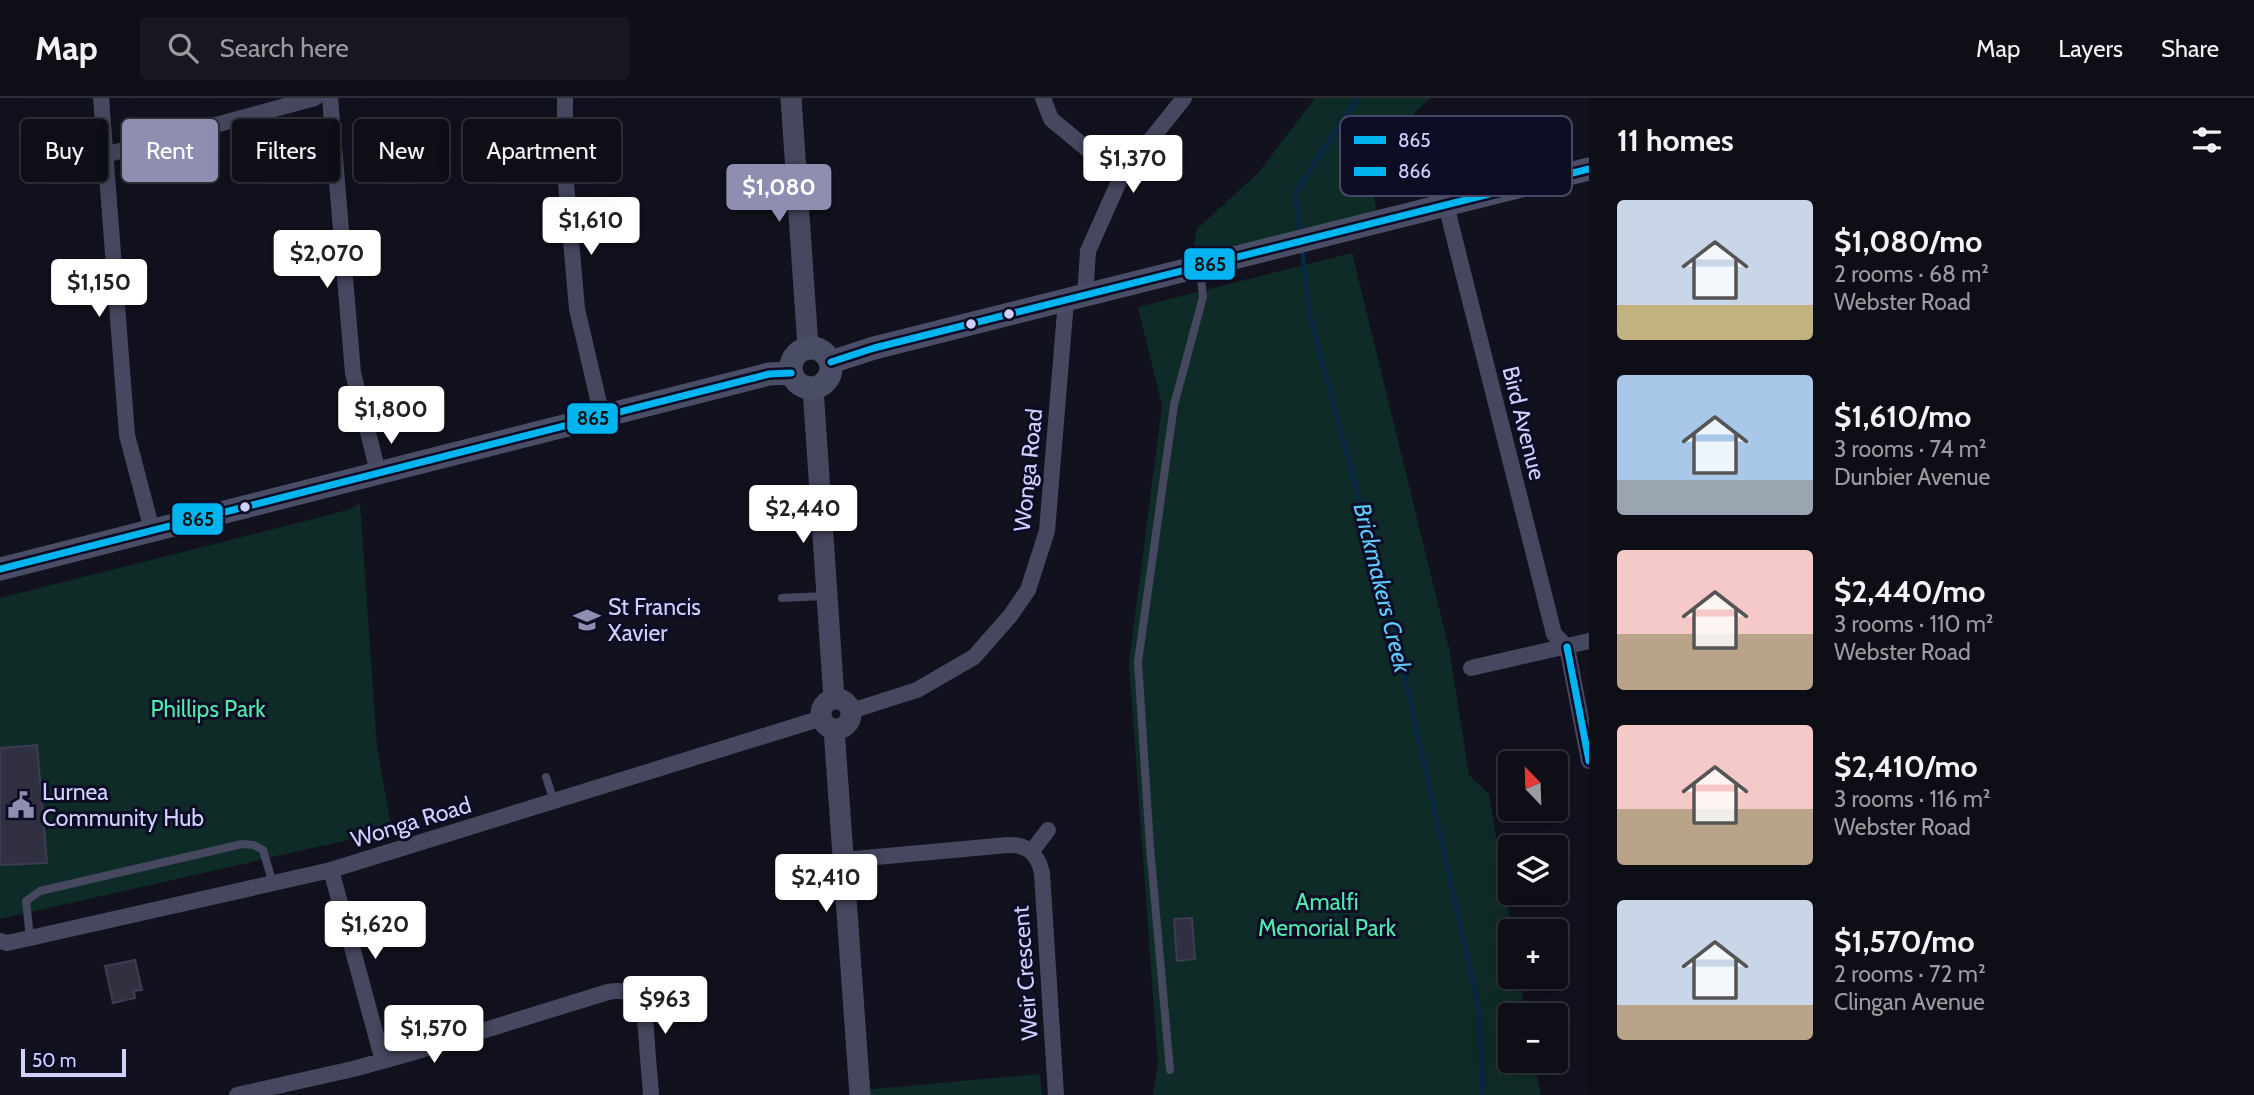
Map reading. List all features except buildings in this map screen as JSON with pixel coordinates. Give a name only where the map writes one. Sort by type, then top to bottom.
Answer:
[{"type":"main road","points":[[1572,173],[1589,169]]},
{"type":"main road","points":[[831,362],[874,348],[1482,196]]},
{"type":"main road","points":[[808,347],[822,350],[831,362],[832,369],[826,382],[813,388],[799,384],[791,373],[796,354],[808,347]]},
{"type":"main road","points":[[0,569],[769,374],[791,373]]},
{"type":"street","points":[[101,98],[102,119]]},
{"type":"street","points":[[108,154],[315,98]]},
{"type":"street","points":[[330,98],[353,373],[378,472]]},
{"type":"street","points":[[565,98],[565,172],[577,309],[602,416]]},
{"type":"street","points":[[791,98],[808,347]]},
{"type":"street","points":[[1043,98],[1051,119],[1121,177]]},
{"type":"street","name":"Wonga Road","points":[[843,705],[917,690],[974,657],[1010,616],[1028,590],[1047,531],[1076,298],[1088,251],[1121,177],[1184,98]]},
{"type":"street","points":[[107,182],[127,435],[152,530]]},
{"type":"street","name":"Bird Avenue","points":[[1446,205],[1554,634],[1567,647],[1589,761]]},
{"type":"street","points":[[813,388],[827,596],[848,724],[844,728],[828,724],[843,860],[859,1095]]},
{"type":"street","points":[[1471,668],[1589,641]]},
{"type":"street","name":"Wonga Road","points":[[2,944],[331,870],[554,801],[828,724]]},
{"type":"street","points":[[843,860],[1015,844],[1032,851],[1048,830]]},
{"type":"street","name":"Weir Crescent","points":[[1032,851],[1039,861],[1042,873],[1056,1095]]},
{"type":"street","points":[[331,870],[383,1060]]},
{"type":"street","points":[[237,1095],[383,1060],[608,992],[623,991],[634,996],[645,1014],[651,1095]]},
{"type":"lane","points":[[1170,1070],[1150,847],[1138,662],[1174,405],[1203,297],[1200,266]]},
{"type":"lane","points":[[782,598],[827,596]]},
{"type":"lane","points":[[546,776],[554,801]]},
{"type":"lane","points":[[30,938],[26,901],[40,891],[236,845],[254,845],[263,850],[273,884]]},
{"type":"green space","points":[[1315,98],[1431,98],[1412,116],[1340,116],[1340,196],[1374,196],[1378,217],[1190,262],[1197,229],[1259,172]]},
{"type":"green space","name":"Amalfi Memorial Park","points":[[1352,253],[1449,649],[1469,775],[1489,794],[1498,848],[1498,905],[1508,905],[1510,919],[1498,919],[1498,989],[1522,989],[1524,1003],[1498,1003],[1498,1073],[1536,1073],[1541,1095],[1153,1095],[1158,1064],[1129,663],[1162,406],[1138,307]]},
{"type":"green space","name":"Phillips Park","points":[[360,503],[377,748],[392,830],[0,919],[0,598],[349,510]]},
{"type":"green space","points":[[1040,1074],[1042,1095],[863,1095],[862,1090]]},
{"type":"waterway","name":"Brickmakers Creek","points":[[1346,116],[1358,98]]},
{"type":"waterway","name":"Brickmakers Creek","points":[[1300,234],[1295,193],[1340,125]]},
{"type":"waterway","name":"Brickmakers Creek","points":[[1302,249],[1310,316],[1393,625],[1479,1009],[1483,1090],[1481,1095]]},
{"type":"transit line","name":"865","points":[[1572,173],[1589,169]]},
{"type":"transit line","name":"865","points":[[831,362],[874,348],[1481,196]]},
{"type":"transit line","name":"865","points":[[0,569],[769,374],[791,373]]},
{"type":"transit line","name":"866","points":[[1567,647],[1589,761]]},
{"type":"place","name":"St Francis Xavier","points":[[587,620]]},
{"type":"place","name":"Lurnea Community Hub","points":[[21,805]]}]
